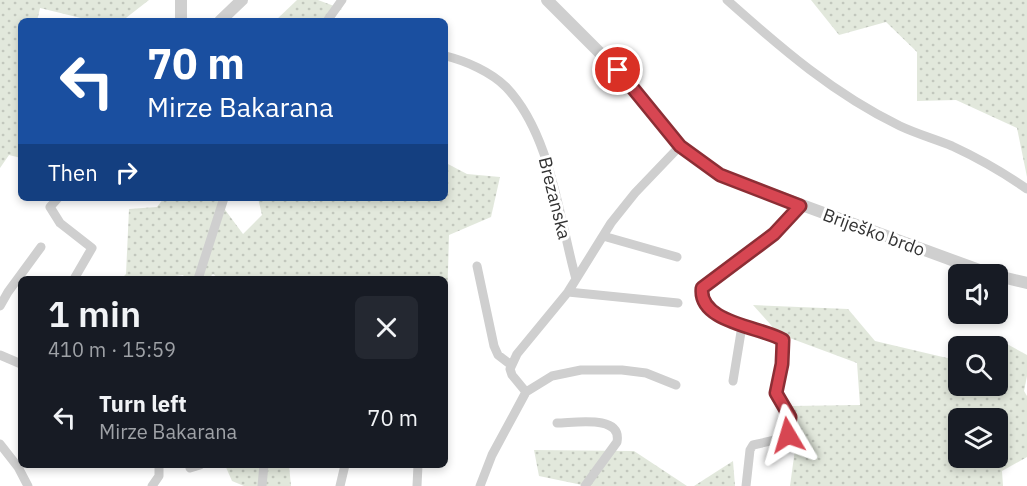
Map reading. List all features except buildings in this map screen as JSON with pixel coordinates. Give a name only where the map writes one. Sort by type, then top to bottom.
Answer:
[{"type":"street","points":[[181,0],[181,18]]},
{"type":"street","points":[[223,18],[242,0]]},
{"type":"street","points":[[329,18],[342,0]]},
{"type":"street","name":"Briješko brdo","points":[[547,0],[618,70],[680,146],[720,175],[962,264]]},
{"type":"street","points":[[727,0],[800,64],[843,93],[901,126],[988,165],[1027,189]]},
{"type":"street","name":"Brezanska","points":[[448,57],[488,73],[506,87],[521,108],[541,144],[549,168],[576,279]]},
{"type":"street","name":"Brezanska","points":[[511,366],[517,354],[568,292],[603,236],[636,193],[680,146]]},
{"type":"street","points":[[56,201],[51,207],[60,223],[92,248],[76,276]]},
{"type":"street","points":[[199,276],[223,201]]},
{"type":"street","points":[[746,486],[750,450],[753,445],[784,438],[788,435],[791,424],[788,411],[776,393],[782,364],[783,340],[742,326],[714,312],[702,296],[702,288],[774,234],[800,206]]},
{"type":"street","points":[[603,236],[677,257]]},
{"type":"street","points":[[20,276],[41,247]]},
{"type":"street","points":[[477,266],[494,346],[498,355],[511,366],[512,375],[526,392]]},
{"type":"street","points":[[0,306],[18,278]]},
{"type":"street","points":[[1008,278],[1027,283]]},
{"type":"street","points":[[568,292],[678,303]]},
{"type":"street","points":[[733,381],[742,326]]},
{"type":"street","points":[[0,356],[18,363]]},
{"type":"street","points":[[480,486],[492,455],[526,392],[552,376],[581,370],[622,370],[646,373],[676,386]]},
{"type":"street","points":[[558,423],[601,423],[611,426],[618,434],[617,442],[585,486]]},
{"type":"street","points":[[0,444],[18,467]]},
{"type":"street","points":[[19,468],[28,486]]},
{"type":"street","points":[[152,486],[159,476],[159,468]]},
{"type":"street","points":[[262,486],[264,468]]},
{"type":"street","points":[[340,486],[344,468]]},
{"type":"street","points":[[417,486],[418,468]]},
{"type":"shaded area","points":[[0,0],[149,0],[126,18],[81,18],[40,8],[38,18],[18,18],[18,157],[9,155],[0,168]]},
{"type":"shaded area","points":[[297,0],[318,0],[342,9],[327,18],[278,18]]},
{"type":"shaded area","points":[[811,0],[1027,0],[1027,177],[1017,128],[956,100],[917,101],[917,52],[886,22],[839,35]]},
{"type":"shaded area","points":[[448,164],[467,174],[500,177],[491,217],[449,235],[448,276],[215,276],[213,274],[211,276],[124,276],[126,274],[129,209],[157,207],[162,201],[223,201],[223,207],[243,234],[262,215],[259,201],[448,201]]},
{"type":"shaded area","points":[[753,305],[848,309],[875,341],[948,358],[948,396],[1008,396],[1008,345],[1027,355],[1024,391],[1027,396],[1027,457],[1008,468],[1008,408],[948,408],[948,468],[1007,468],[1002,471],[1003,486],[790,486],[796,442],[792,406],[860,405],[857,363],[779,334]]},
{"type":"shaded area","points":[[534,450],[634,451],[687,486],[587,486],[539,476]]},
{"type":"shaded area","points":[[733,461],[735,486],[694,486]]},
{"type":"shaded area","points":[[226,468],[289,468],[291,486],[244,486],[232,481]]},
{"type":"route","points":[[618,70],[680,146],[720,175],[800,206],[774,234],[702,288],[702,296],[706,304],[714,312],[742,326],[783,340],[782,364],[776,393],[790,417],[788,435]]}]
